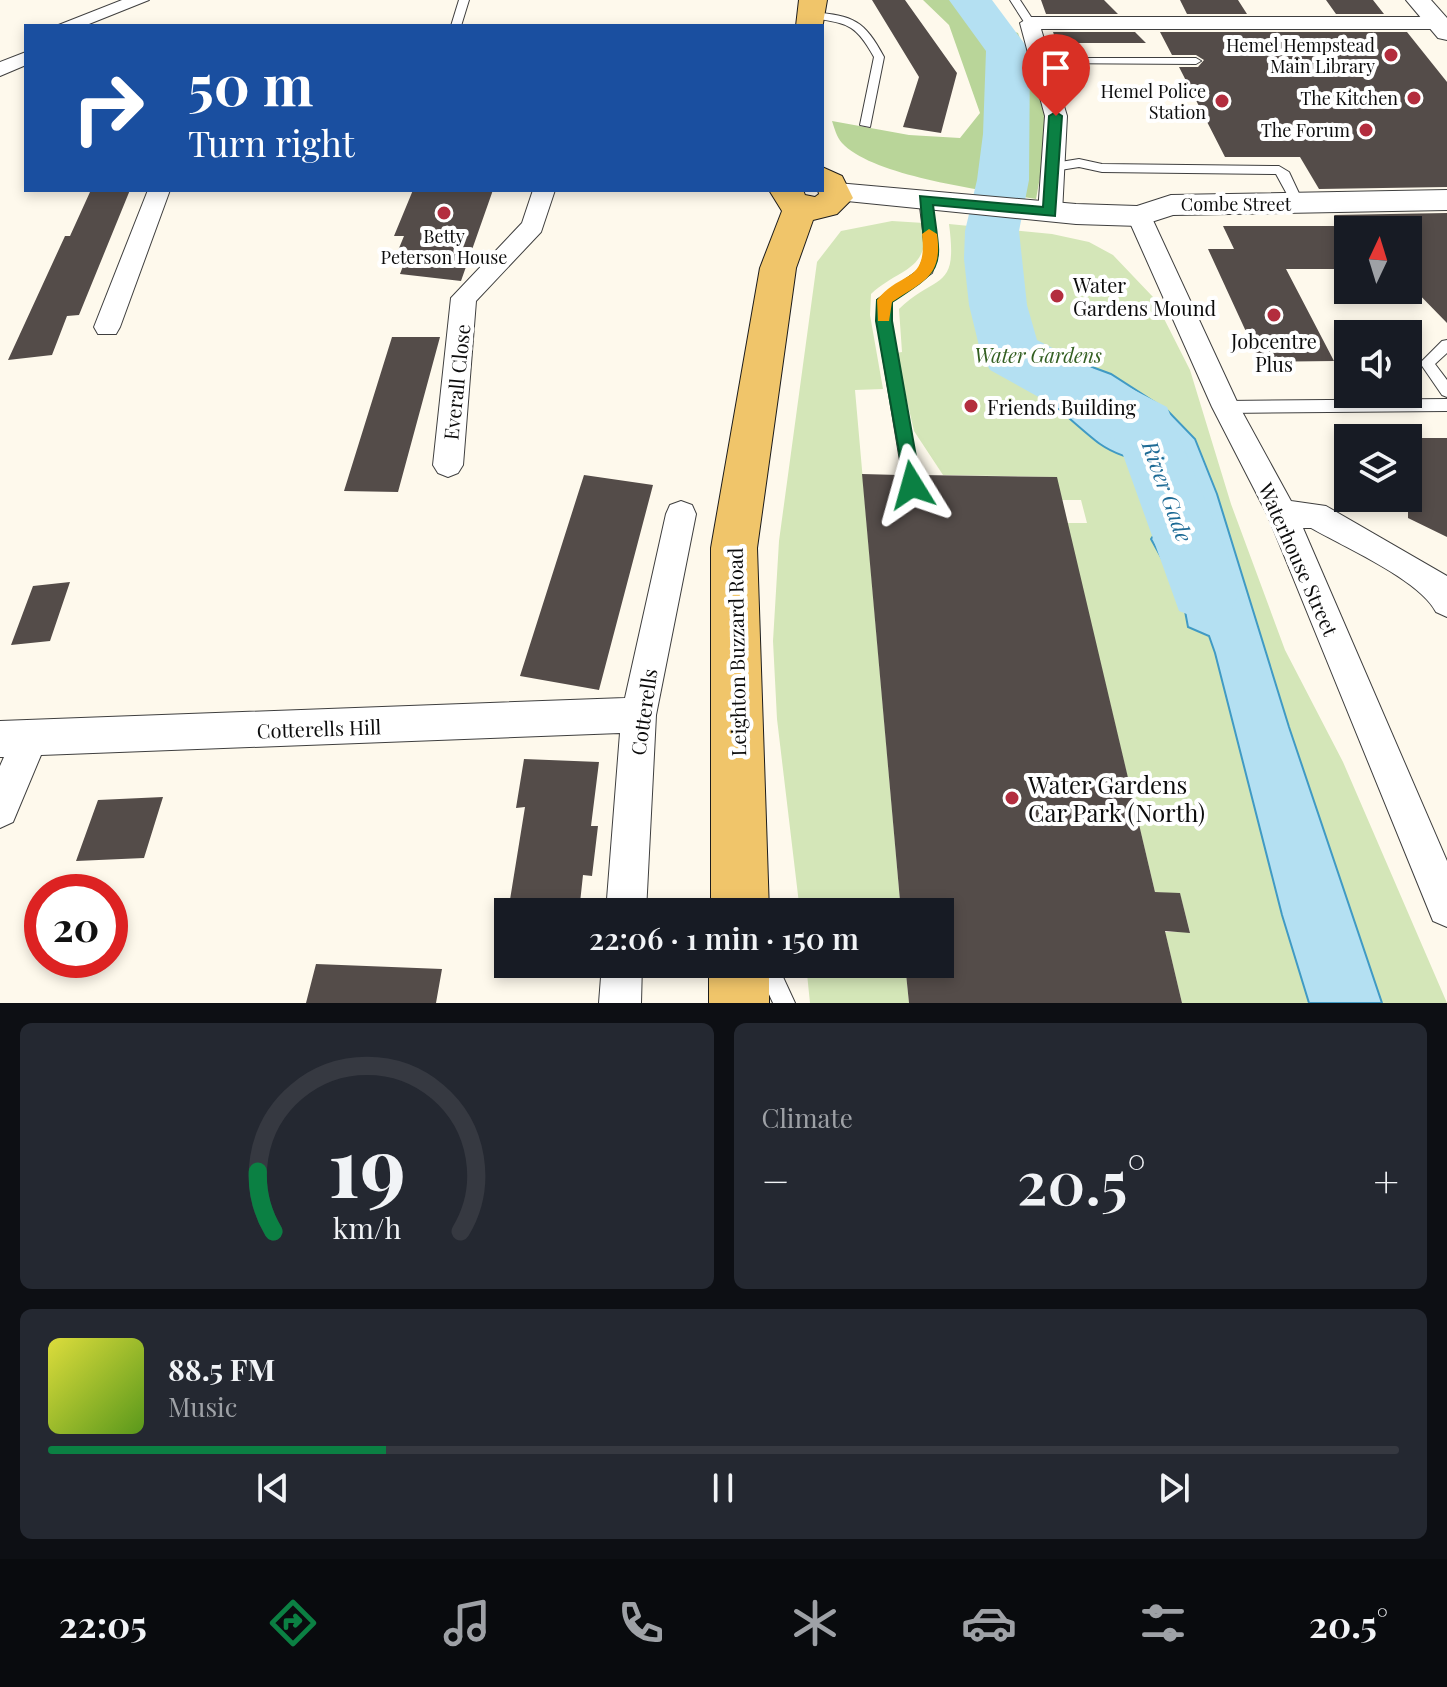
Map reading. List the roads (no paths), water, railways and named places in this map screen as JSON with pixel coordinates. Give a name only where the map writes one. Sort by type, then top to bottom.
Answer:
[{"type":"main road","points":[[793,198],[825,206],[836,198],[829,185]]},
{"type":"main road","name":"Leighton Buzzard Road","points":[[740,898],[734,548],[778,268],[793,198]]},
{"type":"main road","name":"Leighton Buzzard Road","points":[[739,978],[739,1003]]},
{"type":"street","points":[[72,24],[140,0]]},
{"type":"street","points":[[1418,0],[1445,14]]},
{"type":"street","points":[[1040,211],[1054,167],[1056,116],[1030,23],[1445,14]]},
{"type":"street","points":[[0,70],[24,59]]},
{"type":"street","name":"Combe Street","points":[[829,185],[955,203],[1139,216],[1171,205],[1447,200]]},
{"type":"street","points":[[107,327],[158,192]]},
{"type":"street","name":"Everall Close","points":[[448,465],[464,298],[533,226],[543,192]]},
{"type":"street","name":"Waterhouse Street","points":[[1139,216],[1226,407],[1282,514],[1447,907]]},
{"type":"street","name":"Cotterells","points":[[627,898],[639,715],[681,514]]},
{"type":"street","points":[[1282,514],[1315,515],[1425,578],[1441,590],[1447,602]]},
{"type":"street","name":"Cotterells Hill","points":[[16,738],[639,715]]},
{"type":"street","points":[[0,809],[16,738]]},
{"type":"street","points":[[620,1003],[621,978]]},
{"type":"lane","points":[[457,24],[464,0]]},
{"type":"lane","points":[[1015,0],[1030,23]]},
{"type":"lane","points":[[812,14],[853,19],[861,25],[879,57],[866,125]]},
{"type":"lane","points":[[1040,60],[1196,61]]},
{"type":"lane","points":[[1054,167],[1079,163],[1102,168],[1279,170],[1285,175],[1298,204]]},
{"type":"lane","points":[[912,485],[884,321],[884,300],[925,273],[932,254],[925,199]]},
{"type":"lane","points":[[1447,345],[1427,363],[1447,391]]},
{"type":"lane","points":[[1226,407],[1447,405]]},
{"type":"lane","points":[[772,978],[784,1003]]},
{"type":"water","name":"Water Gardens","points":[[1023,354],[1084,364],[1111,374],[1167,410],[1195,439],[1217,494],[1289,727],[1382,1003],[1309,1003],[1282,915],[1215,653],[1209,636],[1188,627],[1182,595],[1151,539],[1155,533],[1181,534],[1164,467],[1108,449],[1022,379],[1002,367],[1007,355]]},
{"type":"waterway","name":"River Gade","points":[[970,0],[1008,51],[1007,134],[1003,180],[992,231],[992,259],[998,305],[1011,354],[1144,425],[1205,588]]},
{"type":"place","name":"Hemel Hempstead Main Library","points":[[1391,55]]},
{"type":"place","name":"The Kitchen","points":[[1414,98]]},
{"type":"place","name":"Hemel Police Station","points":[[1222,101]]},
{"type":"place","name":"The Forum","points":[[1366,130]]},
{"type":"place","name":"Betty Peterson House","points":[[444,213]]},
{"type":"place","name":"Water Gardens Mound","points":[[1057,296]]},
{"type":"place","name":"Jobcentre Plus","points":[[1274,315]]},
{"type":"place","name":"Friends Building","points":[[971,406]]},
{"type":"place","name":"Water Gardens Car Park (North)","points":[[1012,798]]}]
